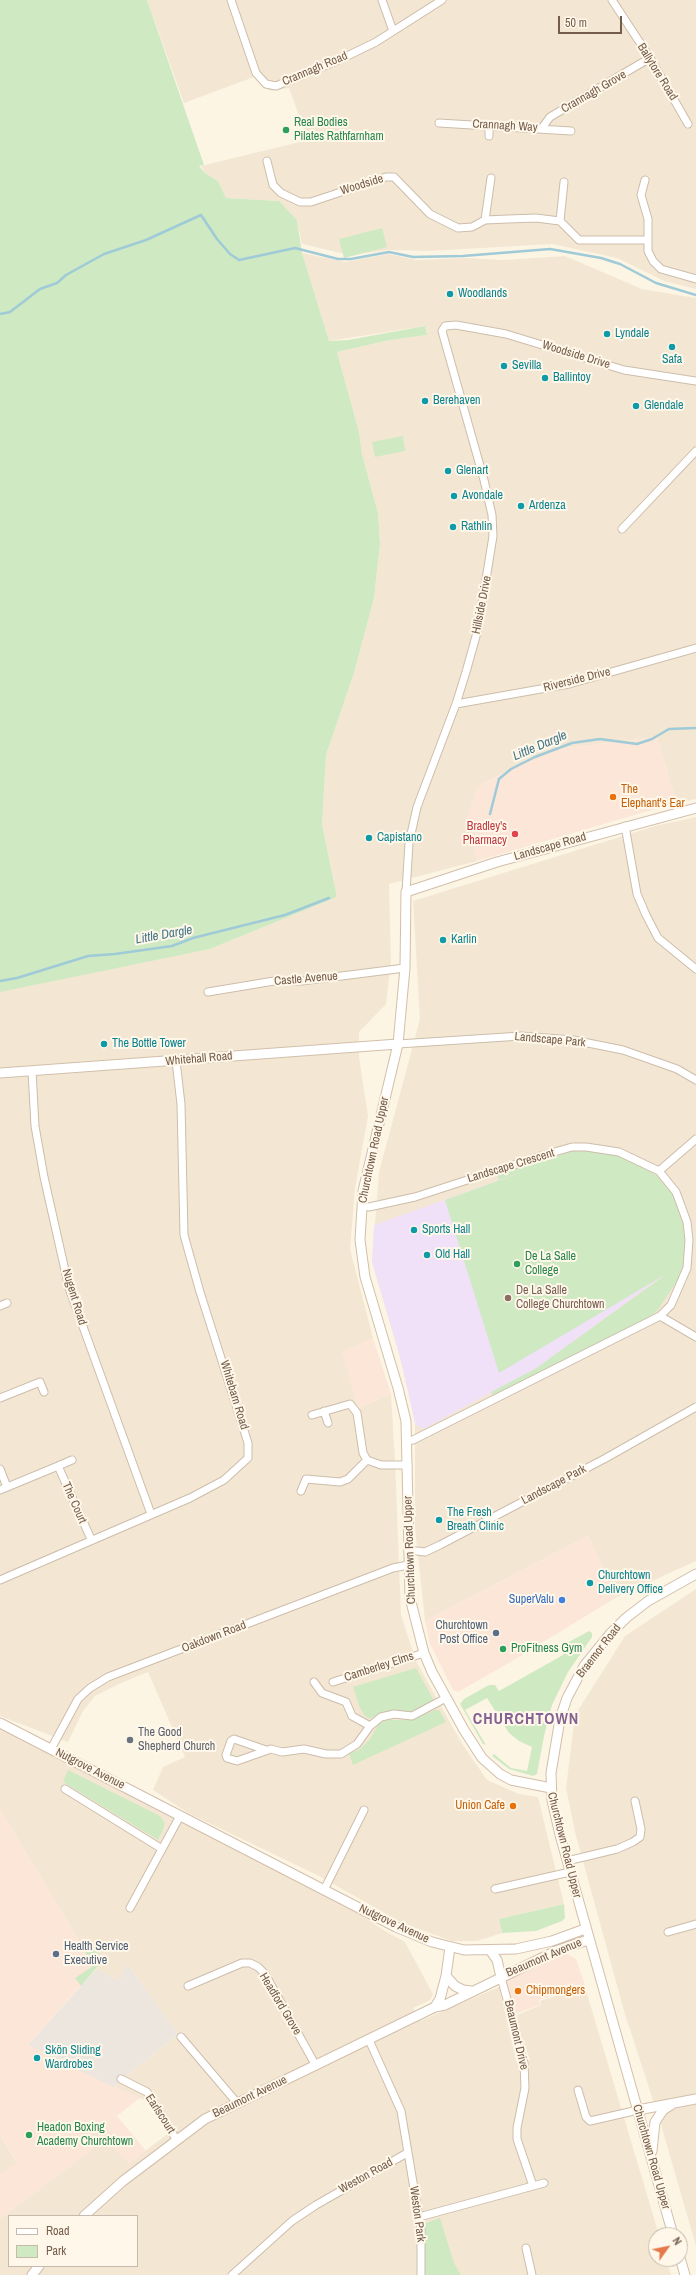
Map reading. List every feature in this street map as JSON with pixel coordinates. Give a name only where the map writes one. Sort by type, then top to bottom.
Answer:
[{"type":"street","name":"Crannagh Road","points":[[232,0],[256,73],[266,84],[276,86],[341,60],[393,31],[442,0]]},
{"type":"street","points":[[382,0],[393,31]]},
{"type":"street","name":"Ballytore Road","points":[[612,0],[650,58],[688,124]]},
{"type":"street","name":"Crannagh Grove","points":[[542,128],[550,117],[650,58]]},
{"type":"street","name":"Crannagh Way","points":[[438,123],[542,128],[572,131]]},
{"type":"street","points":[[489,125],[489,136]]},
{"type":"street","name":"Woodside","points":[[267,161],[273,185],[281,193],[300,202],[310,202],[379,179],[394,177],[430,214],[458,228],[472,227],[485,220],[536,218],[560,221]]},
{"type":"street","points":[[485,220],[491,178]]},
{"type":"street","points":[[645,180],[641,195],[648,219],[648,250],[653,261],[661,270],[696,278]]},
{"type":"street","points":[[564,182],[560,221],[579,240],[648,240]]},
{"type":"street","name":"Woodside Drive","points":[[456,325],[506,334],[624,370],[696,381]]},
{"type":"street","name":"Hillside Drive","points":[[406,892],[408,843],[417,807],[456,704],[478,629],[493,536],[492,515],[484,480],[442,331],[445,326],[456,325]]},
{"type":"street","points":[[622,530],[696,451]]},
{"type":"street","name":"Riverside Drive","points":[[456,704],[570,684],[696,648]]},
{"type":"street","name":"Landscape Road","points":[[406,892],[497,862],[625,826],[696,808]]},
{"type":"street","points":[[625,826],[637,894],[646,915],[658,938],[696,969]]},
{"type":"street","name":"Churchtown Road Upper","points":[[406,892],[405,968],[398,1044],[363,1191],[360,1240],[365,1277],[398,1388],[406,1421],[408,1465],[408,1565],[410,1598],[424,1652],[446,1698],[472,1742],[490,1765],[511,1780],[551,1788],[554,1812],[588,1940],[671,2227]]},
{"type":"street","name":"Castle Avenue","points":[[208,992],[274,981],[302,981],[405,968]]},
{"type":"street","name":"Landscape Park","points":[[398,1044],[521,1036],[573,1040],[623,1050],[677,1069],[696,1080]]},
{"type":"street","name":"Whitehall Road","points":[[0,1073],[398,1044]]},
{"type":"street","name":"Whitebarn Road","points":[[0,1580],[91,1539],[190,1498],[224,1480],[248,1458],[248,1443],[200,1292],[184,1235],[181,1104],[176,1060]]},
{"type":"street","name":"Nugent Road","points":[[32,1071],[35,1126],[44,1177],[69,1288],[151,1514]]},
{"type":"street","points":[[659,1172],[696,1139]]},
{"type":"street","name":"Landscape Crescent","points":[[362,1206],[369,1207],[415,1197],[572,1147],[602,1148],[619,1152],[659,1172],[669,1182],[682,1206],[689,1240],[687,1268],[679,1290],[671,1306],[660,1316],[413,1440],[406,1441]]},
{"type":"street","points":[[660,1316],[696,1337]]},
{"type":"street","points":[[0,1398],[40,1382],[44,1392]]},
{"type":"street","points":[[312,1415],[346,1404],[354,1407],[357,1413],[363,1453],[367,1460],[381,1465],[408,1465]]},
{"type":"street","name":"Landscape Park","points":[[408,1550],[425,1552],[440,1545],[606,1458],[696,1407]]},
{"type":"street","points":[[324,1411],[328,1423]]},
{"type":"street","points":[[0,1469],[4,1488],[72,1460]]},
{"type":"street","points":[[301,1491],[306,1479],[340,1482],[348,1480],[367,1460]]},
{"type":"street","name":"The Court","points":[[58,1466],[91,1539]]},
{"type":"street","name":"Oakdown Road","points":[[51,1749],[78,1700],[90,1688],[108,1677],[393,1568],[408,1565]]},
{"type":"street","name":"Braemor Road","points":[[551,1788],[552,1759],[560,1719],[567,1698],[584,1666],[610,1634],[626,1618],[648,1601],[696,1574]]},
{"type":"street","name":"Camberley Elms","points":[[333,1682],[424,1652]]},
{"type":"street","points":[[314,1682],[322,1693],[346,1702],[352,1716],[370,1726]]},
{"type":"street","points":[[266,1750],[237,1761],[227,1758],[226,1755],[231,1741],[234,1739],[266,1750],[282,1752],[304,1749],[326,1754],[341,1754],[358,1744],[370,1726],[381,1718],[394,1714],[412,1716],[446,1698]]},
{"type":"street","name":"Nutgrove Avenue","points":[[0,1723],[396,1927],[450,1947],[490,1950],[516,1949],[552,1941],[585,1928]]},
{"type":"street","points":[[65,1789],[162,1849]]},
{"type":"street","points":[[567,1862],[617,1849],[640,1837],[641,1830],[635,1801]]},
{"type":"street","points":[[324,1890],[364,1810]]},
{"type":"street","points":[[130,1908],[180,1816]]},
{"type":"street","points":[[495,1889],[570,1872]]},
{"type":"street","points":[[668,1932],[696,1924]]},
{"type":"street","name":"Beaumont Avenue","points":[[85,2215],[123,2181],[176,2139],[205,2119],[435,2007],[445,2005],[556,1950],[588,1940]]},
{"type":"street","points":[[552,1941],[556,1950]]},
{"type":"street","points":[[435,2007],[440,1999],[446,1976],[450,1947]]},
{"type":"street","points":[[490,1950],[498,1960],[501,1977]]},
{"type":"street","name":"Headford Grove","points":[[188,1986],[242,1963],[250,1963],[258,1967],[265,1974],[316,2066]]},
{"type":"street","points":[[446,1976],[455,1986],[463,1990],[471,1991]]},
{"type":"street","name":"Beaumont Drive","points":[[501,1977],[524,2063],[525,2088],[516,2139],[533,2186]]},
{"type":"street","points":[[181,2037],[238,2104]]},
{"type":"street","name":"Weston Road","points":[[232,2275],[304,2213],[407,2153],[400,2107],[369,2040]]},
{"type":"street","name":"Earlscourt","points":[[121,2079],[147,2092],[176,2139]]},
{"type":"street","points":[[578,2090],[586,2117],[590,2121],[696,2099]]},
{"type":"street","points":[[651,2158],[654,2126],[657,2117],[671,2104]]},
{"type":"street","name":"Weston Park","points":[[407,2153],[419,2217],[421,2275]]},
{"type":"street","points":[[419,2217],[544,2183]]},
{"type":"street","points":[[526,2248],[532,2275]]},
{"type":"street","points":[[32,2275],[38,2267]]},
{"type":"shaded area","points":[[147,0],[696,0],[696,289],[664,281],[617,258],[552,244],[429,251],[389,250],[349,255],[302,244],[297,220],[279,201],[226,198],[218,181],[205,173],[201,166],[308,140],[289,88],[271,91],[263,87],[254,77],[184,103]]},
{"type":"shaded area","points":[[302,253],[345,262],[388,254],[417,260],[466,258],[503,260],[565,256],[642,289],[696,298],[696,799],[676,803],[657,737],[549,750],[478,786],[467,821],[477,861],[389,884],[391,962],[386,1004],[359,1032],[359,1057],[368,1116],[355,1188],[350,1249],[373,1338],[343,1352],[358,1408],[391,1394],[401,1615],[416,1661],[461,1742],[487,1780],[519,1794],[538,1797],[564,1904],[499,1919],[502,1933],[477,1941],[452,1941],[402,1923],[321,1877],[188,1813],[153,1790],[163,1767],[185,1757],[148,1672],[95,1696],[83,1711],[68,1742],[0,1716],[0,991],[210,949],[337,897],[322,824],[326,755],[354,673],[374,598],[380,544],[378,513],[362,454],[359,432],[337,352],[390,340],[427,335],[425,326],[329,341]]},
{"type":"shaded area","points":[[657,737],[676,803],[477,861],[467,821],[478,786],[549,750]]},
{"type":"shaded area","points":[[696,817],[696,1561],[617,1597],[588,1536],[425,1621],[415,1528],[415,1417],[400,1357],[372,1262],[379,1172],[420,1019],[413,901],[655,826]]},
{"type":"shaded area","name":"De La Salle College Churchtown","points":[[548,1163],[674,1268],[535,1369],[425,1428],[419,1428],[415,1423],[400,1357],[372,1262],[374,1225]]},
{"type":"shaded area","points":[[373,1338],[391,1394],[358,1408],[342,1352]]},
{"type":"shaded area","points":[[588,1536],[617,1597],[458,1692],[453,1690],[430,1644],[425,1621]]},
{"type":"shaded area","points":[[696,1589],[696,2246],[661,2125],[624,2011],[575,1832],[566,1788],[575,1715],[625,1636]]},
{"type":"shaded area","points":[[0,1725],[324,1890],[385,1931],[405,1942],[433,1994],[430,2000],[413,2008],[420,2021],[499,1987],[517,2064],[530,2060],[515,2016],[541,2005],[540,2001],[585,1987],[657,2227],[648,2227],[648,2267],[668,2267],[671,2275],[0,2275],[0,2219],[93,2149],[79,2130],[88,2121],[129,2163],[169,2133],[149,2102],[113,2087],[178,2034],[127,1964],[119,1981],[96,1969],[103,1960],[82,1946],[0,1810]]},
{"type":"shaded area","points":[[0,1810],[82,1946],[90,1942],[103,1960],[28,2045],[140,2098],[117,2116],[146,2151],[129,2164],[88,2121],[79,2130],[93,2150],[0,2219],[0,2175],[17,2162],[0,2134]]},
{"type":"shaded area","points":[[566,1953],[576,1959],[585,1985],[539,2000],[540,2005],[515,2014],[506,1979]]},
{"type":"shaded area","points":[[127,1964],[178,2034],[113,2087],[28,2045],[96,1969],[119,1981]]},
{"type":"shaded area","points":[[0,2134],[17,2163],[0,2175]]},
{"type":"green space","points":[[0,0],[147,0],[204,165],[199,166],[205,173],[218,181],[226,198],[279,201],[297,220],[302,253],[329,341],[348,340],[425,326],[427,335],[390,340],[337,352],[359,432],[362,454],[378,513],[380,544],[374,598],[354,673],[326,755],[322,824],[337,897],[210,949],[0,992]]},
{"type":"green space","points":[[382,228],[387,247],[344,258],[339,239]]},
{"type":"green space","points":[[403,436],[405,451],[375,457],[372,442]]},
{"type":"green space","points":[[594,1149],[613,1153],[642,1166],[657,1176],[673,1195],[684,1227],[685,1242],[684,1264],[678,1280],[657,1311],[645,1321],[493,1396],[491,1392],[535,1369],[668,1273],[499,1373],[445,1200],[545,1164],[499,1180],[497,1175],[576,1150]]},
{"type":"green space","points":[[589,1631],[592,1633],[592,1637],[568,1672],[552,1705],[544,1736],[537,1774],[533,1776],[509,1769],[492,1756],[494,1754],[511,1768],[527,1771],[532,1747],[519,1741],[509,1733],[487,1698],[465,1710],[486,1745],[483,1744],[460,1704],[464,1699],[489,1685],[495,1685],[499,1691],[563,1655],[563,1647],[567,1643]]},
{"type":"green space","points":[[416,1668],[434,1701],[415,1711],[406,1713],[391,1711],[381,1713],[369,1719],[365,1716],[360,1708],[353,1687]]},
{"type":"green space","points":[[435,1710],[439,1710],[446,1722],[353,1765],[349,1754],[360,1749],[370,1739],[379,1723],[388,1720],[412,1720]]},
{"type":"green space","points":[[68,1770],[160,1816],[164,1822],[164,1827],[158,1840],[63,1782]]},
{"type":"green space","points":[[564,1904],[565,1918],[562,1921],[536,1931],[502,1933],[499,1919]]},
{"type":"green space","points":[[90,1942],[103,1960],[81,1986],[75,1978],[93,1966],[82,1946]]},
{"type":"green space","points":[[440,2218],[454,2263],[461,2275],[425,2275],[423,2224]]},
{"type":"waterway","points":[[0,314],[10,312],[40,289],[57,283],[66,275],[104,254],[146,240],[201,215],[217,239],[230,254],[239,260],[295,248],[338,259],[351,259],[389,252],[413,257],[463,256],[550,249],[601,258],[620,264],[656,283],[696,295]]},
{"type":"waterway","name":"Little Dargle","points":[[490,814],[499,779],[511,769],[535,757],[572,743],[600,739],[637,744],[652,739],[669,729],[696,728]]},
{"type":"waterway","name":"Little Dargle","points":[[0,981],[17,978],[88,956],[115,954],[172,946],[193,938],[285,915],[329,898]]},
{"type":"place","name":"Real Bodies Pilates Rathfarnham","points":[[286,130]]},
{"type":"place","name":"Woodlands","points":[[450,294]]},
{"type":"place","name":"Lyndale","points":[[607,334]]},
{"type":"place","name":"Safa","points":[[672,347]]},
{"type":"place","name":"Sevilla","points":[[504,366]]},
{"type":"place","name":"Ballintoy","points":[[545,378]]},
{"type":"place","name":"Berehaven","points":[[425,401]]},
{"type":"place","name":"Glendale","points":[[636,406]]},
{"type":"place","name":"Glenart","points":[[448,471]]},
{"type":"place","name":"Avondale","points":[[454,496]]},
{"type":"place","name":"Ardenza","points":[[521,506]]},
{"type":"place","name":"Rathlin","points":[[453,527]]},
{"type":"place","name":"The Elephant's Ear","points":[[613,797]]},
{"type":"place","name":"Bradley's Pharmacy","points":[[515,834]]},
{"type":"place","name":"Capistano","points":[[369,838]]},
{"type":"place","name":"Karlin","points":[[443,940]]},
{"type":"place","name":"The Bottle Tower","points":[[104,1044]]},
{"type":"place","name":"Sports Hall","points":[[414,1230]]},
{"type":"place","name":"Old Hall","points":[[427,1255]]},
{"type":"place","name":"De La Salle College","points":[[517,1264]]},
{"type":"place","name":"De La Salle College Churchtown","points":[[508,1298]]},
{"type":"place","name":"The Fresh Breath Clinic","points":[[439,1520]]},
{"type":"place","name":"Churchtown Delivery Office","points":[[590,1583]]},
{"type":"place","name":"SuperValu","points":[[562,1600]]},
{"type":"place","name":"Churchtown Post Office","points":[[496,1633]]},
{"type":"place","name":"ProFitness Gym","points":[[503,1649]]},
{"type":"place","name":"The Good Shepherd Church","points":[[130,1740]]},
{"type":"place","name":"Union Cafe","points":[[513,1806]]},
{"type":"place","name":"Health Service Executive","points":[[56,1954]]},
{"type":"place","name":"Chipmongers","points":[[518,1991]]},
{"type":"place","name":"Skön Sliding Wardrobes","points":[[37,2058]]},
{"type":"place","name":"Headon Boxing Academy Churchtown","points":[[29,2135]]},
{"type":"district","name":"CHURCHTOWN","points":[[526,1720]]}]
